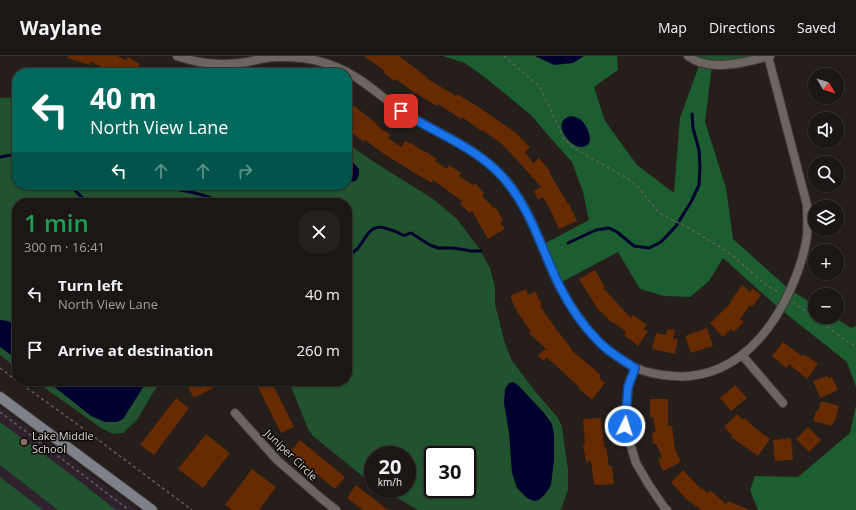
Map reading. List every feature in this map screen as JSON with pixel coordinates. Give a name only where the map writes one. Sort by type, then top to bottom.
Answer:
[{"type":"street","points":[[177,56],[193,61],[226,64],[276,57],[306,57],[323,61],[340,68]]},
{"type":"street","points":[[352,75],[410,116],[478,154],[510,185],[522,203],[560,287],[572,308],[601,344],[635,368],[654,374],[695,376],[713,372],[742,355],[758,341],[768,328],[778,314],[787,297],[800,267],[807,235],[808,220],[806,205],[769,56],[747,62],[712,65],[700,64],[688,56]]},
{"type":"street","points":[[742,355],[783,404]]},
{"type":"street","points":[[635,368],[628,387],[625,426],[636,463],[648,485],[667,510]]},
{"type":"street","points":[[0,397],[152,510]]},
{"type":"street","name":"Juniper Circle","points":[[235,413],[277,460],[336,510]]},
{"type":"path","points":[[504,56],[540,88],[564,139],[569,145],[630,180],[662,214],[689,228],[732,255],[766,285],[787,297],[848,342],[856,346]]},
{"type":"path","points":[[0,368],[12,377]]},
{"type":"path","points":[[24,386],[192,510]]},
{"type":"path","points":[[0,412],[128,510]]},
{"type":"shaded area","points":[[535,56],[584,56],[573,63],[554,65]]},
{"type":"shaded area","points":[[572,116],[581,120],[588,131],[590,140],[589,144],[586,146],[576,146],[571,143],[563,133],[562,123],[565,118]]},
{"type":"shaded area","points":[[352,161],[359,169],[358,178],[352,181]]},
{"type":"shaded area","points":[[0,320],[8,321],[12,323],[12,355],[0,347]]},
{"type":"shaded area","points":[[513,382],[519,386],[544,413],[552,424],[554,435],[554,460],[551,485],[539,500],[534,501],[527,498],[517,488],[512,473],[509,433],[504,403],[505,389],[509,383]]},
{"type":"shaded area","points":[[53,386],[144,386],[123,419],[117,422],[105,422],[91,416]]},
{"type":"shaded area","name":"Lake Middle School","points":[[0,407],[95,478],[138,510],[0,510]]},
{"type":"green space","points":[[443,56],[617,56],[618,70],[594,87],[605,121],[637,165],[674,193],[680,118],[700,63],[712,65],[705,122],[726,188],[733,239],[790,290],[808,301],[808,324],[844,323],[851,328],[856,326],[856,387],[847,362],[780,309],[723,258],[709,281],[690,297],[664,296],[640,289],[618,252],[558,284],[542,245],[589,220],[583,192],[572,162],[531,115],[465,63]]},
{"type":"green space","points":[[688,56],[757,56],[712,65]]},
{"type":"green space","points":[[12,97],[12,190],[352,190],[352,147],[433,199],[457,219],[481,251],[490,268],[495,287],[495,304],[504,340],[511,359],[534,390],[558,418],[562,427],[568,470],[568,490],[560,510],[418,510],[397,498],[416,498],[416,446],[364,446],[364,477],[313,436],[308,429],[291,386],[352,386],[352,198],[12,198],[12,364],[0,355],[0,98]]},
{"type":"green space","points":[[42,386],[158,386],[137,420],[123,433],[113,434],[101,428]]},
{"type":"green space","points":[[856,405],[856,510],[758,510],[750,490],[755,476],[798,477],[850,433]]},
{"type":"green space","points":[[0,422],[116,510],[58,510],[0,465]]},
{"type":"green space","points":[[0,477],[43,510],[0,510]]},
{"type":"building","points":[[68,56],[117,56],[126,60],[128,57],[140,64],[138,67],[140,68],[104,68],[91,62],[90,65],[67,58]]},
{"type":"building","points":[[364,56],[399,56],[427,77],[426,78],[456,96],[457,94],[477,106],[516,133],[530,147],[525,152],[533,163],[539,158],[550,171],[549,172],[569,204],[577,221],[559,229],[543,197],[538,200],[534,191],[541,187],[502,144],[462,117],[461,119],[438,104],[437,106],[413,92],[396,79],[394,81],[383,72],[385,71]]},
{"type":"building","points":[[352,104],[377,124],[376,125],[391,135],[388,138],[401,147],[405,141],[409,142],[437,159],[435,161],[447,169],[449,165],[461,173],[459,176],[473,185],[475,183],[484,193],[482,196],[495,209],[496,208],[503,220],[500,223],[505,229],[488,239],[472,211],[470,213],[460,204],[462,201],[433,180],[432,183],[384,154],[365,140],[364,142],[352,133]]},
{"type":"building","points":[[595,270],[605,287],[603,288],[631,318],[633,315],[647,325],[643,330],[648,331],[638,346],[624,335],[626,332],[613,322],[612,323],[597,308],[579,279]]},
{"type":"building","points":[[742,285],[750,292],[752,288],[761,295],[752,307],[750,305],[740,319],[744,322],[734,332],[731,329],[723,337],[710,323],[731,303],[730,302]]},
{"type":"building","points":[[526,289],[528,295],[535,291],[542,305],[540,306],[572,349],[571,350],[601,375],[599,378],[605,383],[592,400],[551,361],[550,362],[547,357],[543,361],[538,355],[546,349],[529,333],[531,332],[516,310],[510,296]]},
{"type":"building","points":[[707,328],[713,346],[691,353],[685,336]]},
{"type":"building","points":[[668,329],[675,330],[673,340],[678,338],[675,354],[652,349],[656,333],[666,335]]},
{"type":"building","points":[[783,342],[802,356],[804,354],[818,364],[807,379],[789,364],[786,368],[772,356]]},
{"type":"building","points":[[827,376],[829,378],[832,377],[838,390],[820,398],[813,381]]},
{"type":"building","points":[[735,385],[747,398],[731,411],[720,398]]},
{"type":"building","points":[[187,386],[217,386],[194,398]]},
{"type":"building","points":[[258,386],[274,386],[294,427],[281,433]]},
{"type":"building","points":[[176,398],[189,408],[154,455],[140,445]]},
{"type":"building","points":[[650,399],[668,399],[668,426],[672,426],[675,449],[681,462],[663,471],[658,459],[662,457],[656,444],[653,444],[652,433],[656,432],[653,417],[650,417]]},
{"type":"building","points":[[821,401],[839,406],[832,426],[813,421]]},
{"type":"building","points":[[737,414],[744,420],[745,418],[755,428],[770,439],[758,456],[731,437],[732,435],[724,427]]},
{"type":"building","points":[[601,418],[604,447],[606,447],[609,466],[612,466],[614,484],[594,485],[591,461],[586,462],[583,445],[585,444],[583,419]]},
{"type":"building","points":[[808,427],[821,440],[809,452],[796,439]]},
{"type":"building","points":[[206,434],[230,453],[203,488],[178,469]]},
{"type":"building","points":[[791,438],[793,460],[775,461],[773,440]]},
{"type":"building","points":[[300,440],[345,477],[335,489],[290,452]]},
{"type":"building","points":[[252,469],[276,487],[259,510],[232,510],[225,505]]},
{"type":"building","points":[[683,470],[701,489],[702,488],[708,493],[710,490],[726,504],[728,501],[750,510],[702,510],[687,500],[671,482]]},
{"type":"building","points":[[356,485],[364,491],[364,498],[373,498],[388,510],[363,510],[347,498]]},
{"type":"waterway","points":[[568,243],[596,230],[609,228],[617,232],[634,246],[649,248],[661,242],[676,226],[691,202],[699,185],[699,150],[693,128],[692,114]]},
{"type":"waterway","points":[[0,157],[12,155]]},
{"type":"waterway","points":[[74,190],[83,198]]},
{"type":"waterway","points":[[177,190],[211,198]]},
{"type":"waterway","points":[[352,253],[359,247],[370,231],[379,227],[397,232],[401,235],[411,233],[430,245],[438,248],[481,251]]},
{"type":"place","name":"Lake Middle School","points":[[24,442]]},
{"type":"route","points":[[401,111],[478,154],[510,185],[522,203],[560,287],[572,308],[601,344],[635,368],[628,387],[625,426]]}]
